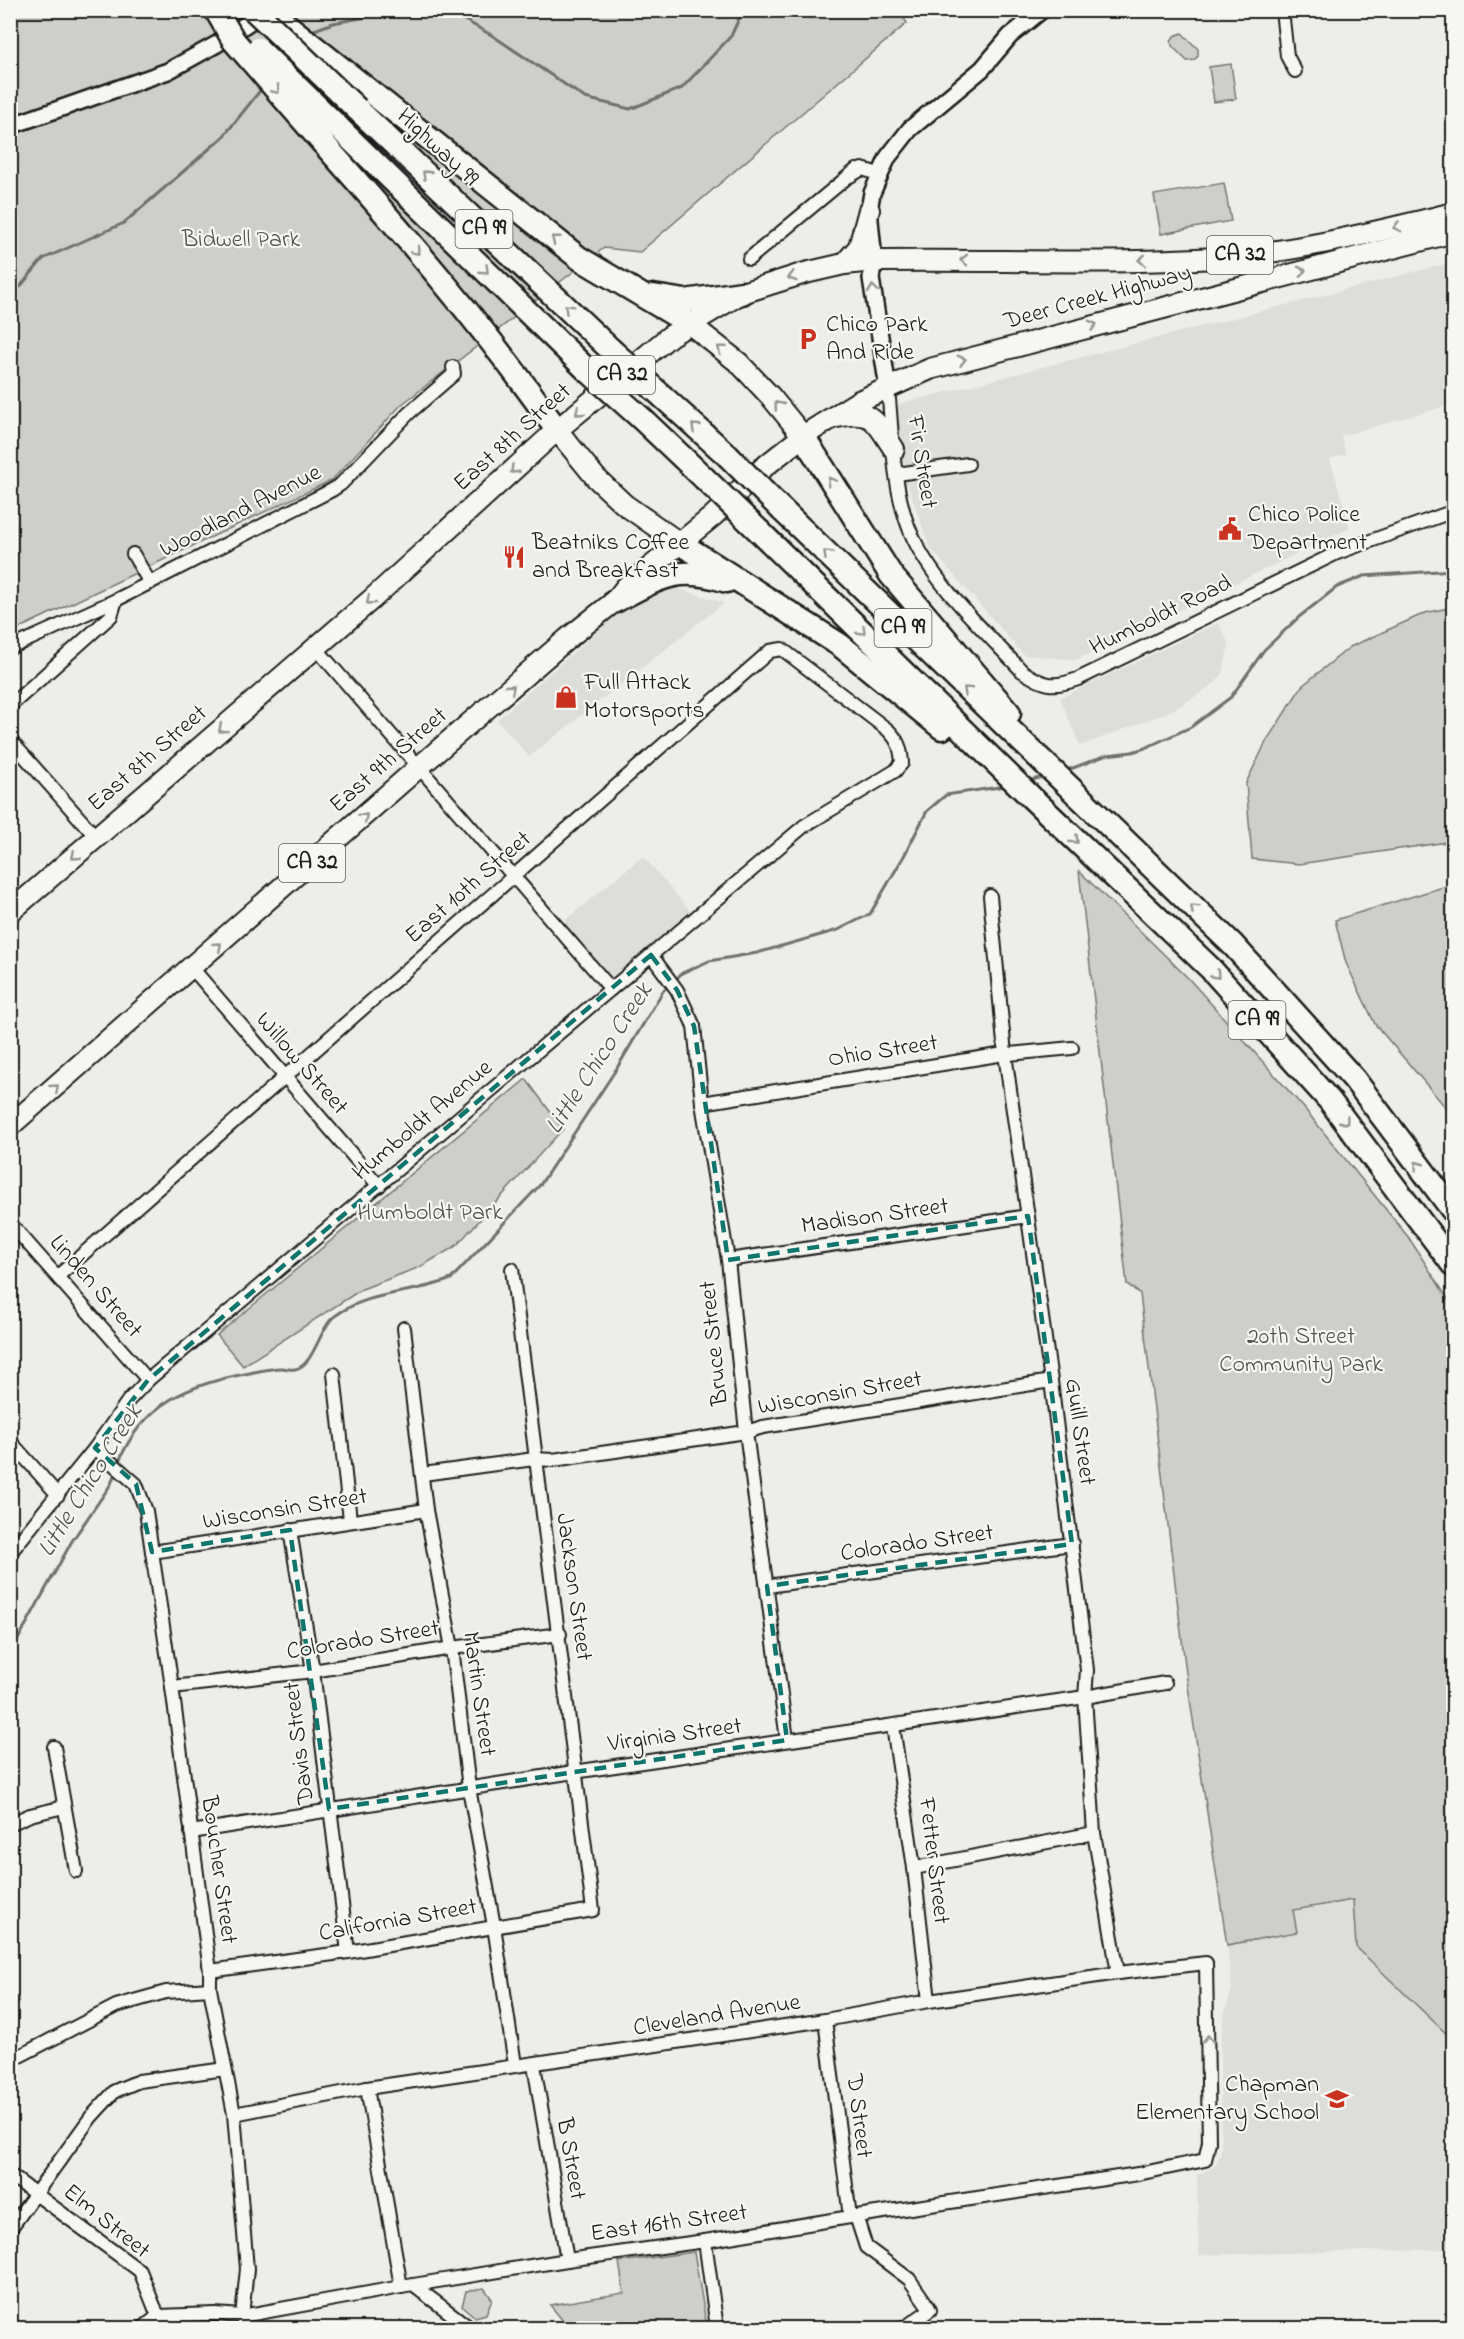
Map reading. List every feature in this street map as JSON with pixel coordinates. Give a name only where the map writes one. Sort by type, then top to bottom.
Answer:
[{"type":"highway","name":"CA 99","points":[[217,10],[585,368],[641,418],[760,532],[994,768],[1033,799],[1210,969],[1330,1101],[1454,1266]]},
{"type":"highway","points":[[217,10],[234,42],[498,349],[557,430]]},
{"type":"highway","name":"Highway 99","points":[[254,10],[365,101],[610,349],[728,456],[1036,756]]},
{"type":"highway","points":[[267,10],[365,101],[579,258],[690,324]]},
{"type":"highway","points":[[639,293],[666,300],[685,301],[742,293]]},
{"type":"highway","points":[[803,436],[891,575],[1030,738],[1036,756]]},
{"type":"highway","points":[[678,542],[840,645],[994,768]]},
{"type":"highway","points":[[615,601],[663,577],[690,573],[710,575],[727,581],[755,597],[788,611]]},
{"type":"highway","name":"CA 99","points":[[1036,756],[1248,962],[1354,1079],[1454,1212]]},
{"type":"main road","points":[[844,264],[859,247],[869,210]]},
{"type":"main road","name":"Deer Creek Highway","points":[[874,261],[1217,258],[1340,241],[1454,213]]},
{"type":"main road","name":"Deer Creek Highway","points":[[803,436],[859,401],[930,369],[1454,232]]},
{"type":"main road","name":"East 8th Street","points":[[10,912],[316,648],[557,430],[670,336],[742,293],[805,273],[844,264],[874,261]]},
{"type":"main road","points":[[690,324],[739,363],[803,436]]},
{"type":"main road","points":[[831,418],[855,413],[867,415],[877,423],[894,450]]},
{"type":"main road","points":[[557,430],[596,478],[625,505],[678,542]]},
{"type":"main road","name":"East 9th Street","points":[[10,1126],[419,767],[567,639],[615,601],[626,587],[678,542],[713,516],[764,467],[803,436]]},
{"type":"street","points":[[10,126],[168,71],[217,44],[267,10]]},
{"type":"street","points":[[874,261],[869,210],[879,174],[888,157],[910,129],[982,69],[1010,36],[1042,10]]},
{"type":"street","points":[[1282,10],[1287,56],[1294,71]]},
{"type":"street","points":[[748,259],[856,171],[868,170],[879,174]]},
{"type":"street","name":"Fir Street","points":[[874,261],[871,278],[888,388],[897,474],[902,507],[910,532],[933,572],[1022,671],[1037,681],[1051,686]]},
{"type":"street","name":"Woodland Avenue","points":[[10,648],[116,600],[341,484],[409,413],[454,374],[453,367]]},
{"type":"street","points":[[897,474],[968,464]]},
{"type":"street","name":"Humboldt Road","points":[[1051,686],[1063,685],[1078,679],[1337,553],[1454,511]]},
{"type":"street","points":[[133,554],[150,583]]},
{"type":"street","points":[[10,706],[111,616],[116,600]]},
{"type":"street","points":[[316,648],[610,989]]},
{"type":"street","name":"East 10th Street","points":[[58,1276],[770,651],[782,649],[888,730],[897,739],[901,749],[902,763]]},
{"type":"street","points":[[10,740],[96,837]]},
{"type":"street","name":"Humboldt Avenue","points":[[10,1553],[95,1448],[128,1401],[148,1380],[610,989],[655,959],[804,826],[858,795],[895,771],[902,763]]},
{"type":"street","name":"Guill Street","points":[[990,896],[1005,1054],[1051,1381],[1087,1670],[1085,1697],[1094,1833],[1118,1973]]},
{"type":"street","name":"Bruce Street","points":[[655,959],[677,990],[694,1026],[702,1103],[728,1260],[746,1432],[787,1740]]},
{"type":"street","name":"Willow Street","points":[[192,968],[379,1186]]},
{"type":"street","name":"Ohio Street","points":[[702,1103],[1005,1054],[1072,1048]]},
{"type":"street","name":"Madison Street","points":[[728,1260],[1028,1216]]},
{"type":"street","name":"Linden Street","points":[[10,1223],[148,1380]]},
{"type":"street","name":"Jackson Street","points":[[512,1269],[534,1459],[560,1634],[574,1772],[593,1910]]},
{"type":"street","name":"Martin Street","points":[[404,1328],[426,1510],[452,1648],[469,1788],[494,1926],[515,2065]]},
{"type":"street","points":[[334,1374],[350,1520]]},
{"type":"street","name":"Wisconsin Street","points":[[423,1474],[534,1459],[553,1460],[746,1432],[764,1427],[1051,1381]]},
{"type":"street","points":[[10,1441],[58,1495]]},
{"type":"street","name":"Boucher Street","points":[[95,1448],[136,1484],[146,1511],[172,1687],[210,1971],[210,1989],[234,2114],[247,2269],[243,2322]]},
{"type":"street","name":"Wisconsin Street","points":[[152,1552],[426,1510]]},
{"type":"street","name":"Davis Street","points":[[290,1530],[313,1671],[348,1952]]},
{"type":"street","name":"Colorado Street","points":[[767,1586],[1072,1544]]},
{"type":"street","name":"Colorado Street","points":[[172,1687],[313,1671],[452,1648],[560,1634]]},
{"type":"street","name":"Virginia Street","points":[[191,1832],[329,1809],[893,1726],[1165,1683]]},
{"type":"street","name":"Fetter Street","points":[[893,1726],[914,1868],[929,2001]]},
{"type":"street","points":[[54,1747],[76,1871]]},
{"type":"street","points":[[10,1824],[30,1815],[64,1808]]},
{"type":"street","points":[[914,1868],[1094,1833]]},
{"type":"street","name":"California Street","points":[[210,1971],[348,1952],[593,1910]]},
{"type":"street","name":"Cleveland Avenue","points":[[234,2114],[367,2088],[515,2065],[534,2065],[1118,1973],[1206,1963],[1209,2142],[1205,2160]]},
{"type":"street","points":[[10,2061],[116,2006],[166,1992],[210,1989]]},
{"type":"street","name":"D Street","points":[[825,2020],[853,2216],[866,2247],[909,2279],[930,2310],[904,2328]]},
{"type":"street","name":"B Street","points":[[534,2065],[567,2260]]},
{"type":"street","points":[[10,2229],[91,2117],[115,2091],[139,2081],[225,2070]]},
{"type":"street","points":[[367,2088],[407,2286],[470,2328]]},
{"type":"street","name":"East 16th Street","points":[[158,2316],[215,2314],[243,2322],[407,2286],[853,2216],[1128,2176],[1205,2160]]},
{"type":"street","name":"Elm Street","points":[[10,2175],[140,2271],[158,2316]]},
{"type":"street","points":[[705,2241],[717,2328]]},
{"type":"street","points":[[143,2328],[158,2316]]},
{"type":"highlighted area","points":[[651,955],[677,990],[694,1026],[728,1260],[1028,1216],[1072,1544],[767,1586],[787,1740],[329,1809],[290,1530],[152,1552],[136,1484],[95,1448],[148,1380]]},
{"type":"shaded area","points":[[1453,262],[1453,404],[1341,436],[1346,454],[1330,459],[1350,528],[1076,660],[1024,655],[930,548],[905,477],[895,405]]},
{"type":"shaded area","points":[[673,587],[724,603],[529,757],[497,720],[611,619],[641,600]]},
{"type":"shaded area","points":[[1218,623],[1229,644],[1223,673],[1215,683],[1164,714],[1080,746],[1060,698]]},
{"type":"shaded area","points":[[643,856],[691,912],[610,980],[562,923]]},
{"type":"shaded area","name":"Chapman Elementary School","points":[[1353,1900],[1356,1947],[1453,2040],[1453,2249],[1199,2255],[1197,2175],[1215,2166],[1221,2152],[1220,2046],[1224,2016],[1232,1988],[1227,1945],[1296,1932],[1293,1910]]},
{"type":"green space","name":"Bidwell Park","points":[[11,11],[899,11],[907,23],[640,252],[604,248],[401,405],[332,480],[11,632]]},
{"type":"green space","points":[[1182,33],[1198,49],[1198,56],[1194,60],[1187,61],[1172,46],[1171,41],[1174,36]]},
{"type":"green space","points":[[1231,64],[1236,99],[1214,102],[1209,67]]},
{"type":"green space","points":[[1224,183],[1231,221],[1161,234],[1154,195]]},
{"type":"green space","points":[[1453,607],[1453,841],[1299,864],[1252,859],[1246,783],[1267,740],[1302,686],[1350,647],[1425,613]]},
{"type":"green space","name":"20th Street Community Park","points":[[1079,871],[1189,979],[1304,1108],[1409,1238],[1453,1307],[1453,2040],[1356,1947],[1353,1900],[1293,1910],[1297,1932],[1227,1945],[1186,1673],[1140,1294],[1127,1284]]},
{"type":"green space","points":[[1454,884],[1453,1116],[1375,1024],[1346,963],[1335,920]]},
{"type":"green space","name":"Humboldt Park","points":[[526,1079],[563,1129],[456,1246],[420,1267],[362,1289],[243,1366],[217,1335]]},
{"type":"green space","points":[[694,2252],[707,2328],[560,2328],[564,2322],[550,2305],[624,2293],[619,2262]]},
{"type":"green space","points":[[484,2288],[492,2299],[486,2314],[475,2317],[462,2306],[466,2291]]},
{"type":"waterway","points":[[309,32],[333,23],[401,11],[454,14],[493,36],[585,98],[630,109],[682,88],[731,36],[743,10]]},
{"type":"waterway","points":[[10,299],[43,259],[124,223],[223,137],[263,87]]},
{"type":"waterway","name":"Little Chico Creek","points":[[1065,771],[1107,755],[1145,748],[1191,727],[1231,697],[1264,650],[1299,617],[1337,587],[1364,576],[1454,570]]},
{"type":"waterway","name":"Little Chico Creek","points":[[1027,781],[1044,777]]},
{"type":"waterway","name":"Little Chico Creek","points":[[674,981],[682,973],[709,961],[757,953],[838,930],[870,914],[927,811],[946,795],[1006,786]]},
{"type":"waterway","name":"Little Chico Creek","points":[[118,1464],[128,1443],[140,1426],[154,1411],[170,1400],[207,1383],[269,1369],[293,1369],[302,1366],[312,1354],[330,1321],[348,1308],[377,1297],[422,1288],[451,1279],[540,1185],[669,985]]},
{"type":"waterway","name":"Little Chico Creek","points":[[10,1654],[72,1541],[111,1484],[116,1470]]},
{"type":"place","name":"Chico Park And Ride","points":[[808,339]]},
{"type":"place","name":"Chico Police Department","points":[[1230,529]]},
{"type":"place","name":"Beatniks Coffee and Breakfast","points":[[514,557]]},
{"type":"place","name":"Full Attack Motorsports","points":[[566,697]]},
{"type":"place","name":"Chapman Elementary School","points":[[1337,2099]]}]
